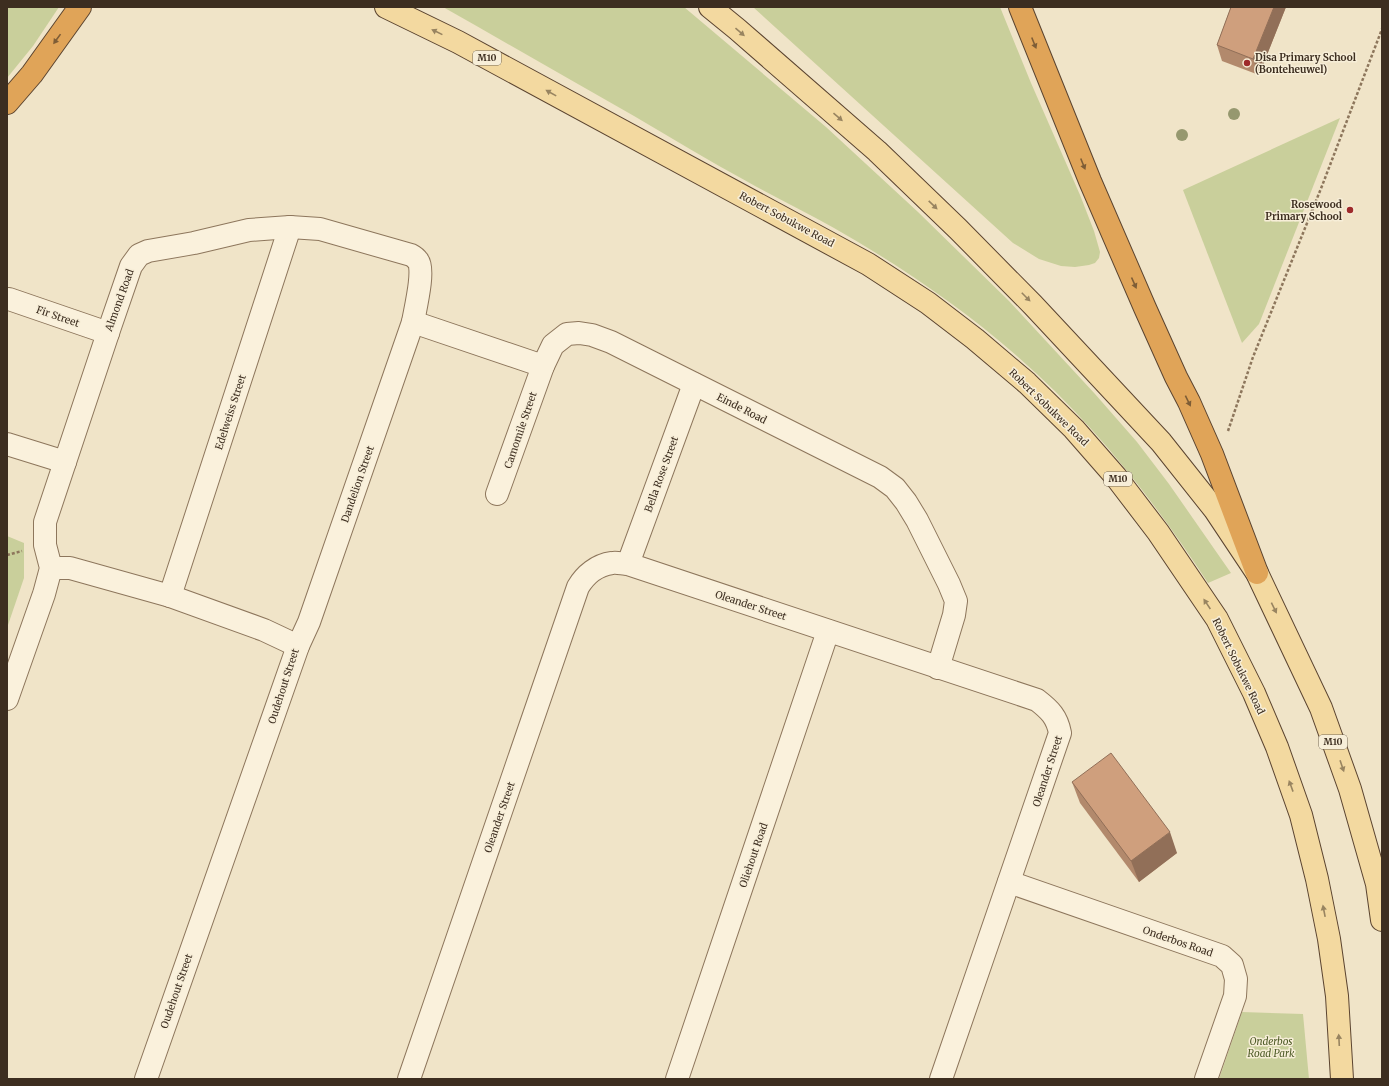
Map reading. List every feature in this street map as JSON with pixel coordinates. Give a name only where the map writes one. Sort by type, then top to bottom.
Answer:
[{"type":"highway","points":[[7,103],[32,74],[80,7]]},
{"type":"highway","points":[[1020,7],[1093,188],[1145,308],[1212,454],[1257,573]]},
{"type":"main road","name":"Robert Sobukwe Road","points":[[386,7],[458,42],[868,264],[928,303],[975,339],[1027,383],[1080,435],[1116,477],[1158,532],[1217,618],[1254,693],[1277,747],[1301,815],[1317,879],[1329,939],[1337,996],[1342,1079]]},
{"type":"main road","name":"M10","points":[[710,7],[877,151],[958,229],[1033,305],[1161,442],[1215,510],[1257,573],[1321,708],[1350,789],[1377,884],[1382,920]]},
{"type":"street","name":"Almond Road","points":[[51,568],[46,545],[45,522],[131,266],[139,255],[148,250],[194,243],[249,230],[290,227],[320,229],[411,255]]},
{"type":"street","name":"Edelweiss Street","points":[[170,596],[290,227]]},
{"type":"street","name":"Dandelion Street","points":[[298,646],[309,622],[413,322],[419,292],[421,268],[418,261],[411,255]]},
{"type":"street","name":"Fir Street","points":[[9,299],[108,333]]},
{"type":"street","points":[[413,322],[542,366]]},
{"type":"street","name":"Einde Road","points":[[542,366],[553,345],[567,334],[579,333],[592,335],[611,342],[880,477],[895,488],[917,520],[956,601],[954,615],[938,668]]},
{"type":"street","name":"Camomile Street","points":[[497,494],[542,366]]},
{"type":"street","name":"Bella Rose Street","points":[[628,564],[694,384]]},
{"type":"street","points":[[7,444],[65,462]]},
{"type":"street","name":"Oleander Street","points":[[409,1079],[578,587],[583,578],[597,568],[613,563],[628,564],[1037,700],[1047,708],[1058,723],[1060,734],[941,1079]]},
{"type":"street","name":"Oudehout Street","points":[[51,568],[70,568],[170,596],[264,630],[298,646],[146,1079]]},
{"type":"street","points":[[7,699],[44,594],[51,568]]},
{"type":"street","name":"Oliehout Road","points":[[677,1079],[828,631]]},
{"type":"street","name":"Onderbos Road","points":[[1009,882],[1222,956],[1232,965],[1236,979],[1235,996],[1206,1079]]},
{"type":"path","points":[[1227,433],[1253,357],[1322,186],[1382,28]]},
{"type":"green space","points":[[7,7],[59,7],[33,46],[7,78]]},
{"type":"green space","points":[[443,7],[684,7],[826,127],[918,212],[1009,301],[1137,442],[1169,484],[1231,573],[1208,583],[1166,521],[1096,435],[1045,381],[996,338],[952,304],[906,272],[858,242],[719,166]]},
{"type":"green space","points":[[753,7],[1000,7],[1031,83],[1080,195],[1094,231],[1100,252],[1099,258],[1095,263],[1089,265],[1075,267],[1061,266],[1039,259],[1013,243]]},
{"type":"green space","points":[[1340,118],[1259,324],[1242,343],[1183,190]]},
{"type":"green space","points":[[7,536],[24,543],[24,578],[7,628]]},
{"type":"green space","name":"Onderbos Road Park","points":[[1242,1012],[1303,1014],[1309,1079],[1219,1079]]},
{"type":"building","points":[[1231,7],[1274,7],[1253,59],[1217,45]]},
{"type":"building","points":[[1111,753],[1170,832],[1131,861],[1072,782]]},
{"type":"place","name":"Disa Primary School (Bonteheuwel)","points":[[1247,63]]},
{"type":"place","name":"Rosewood Primary School","points":[[1350,210]]}]
